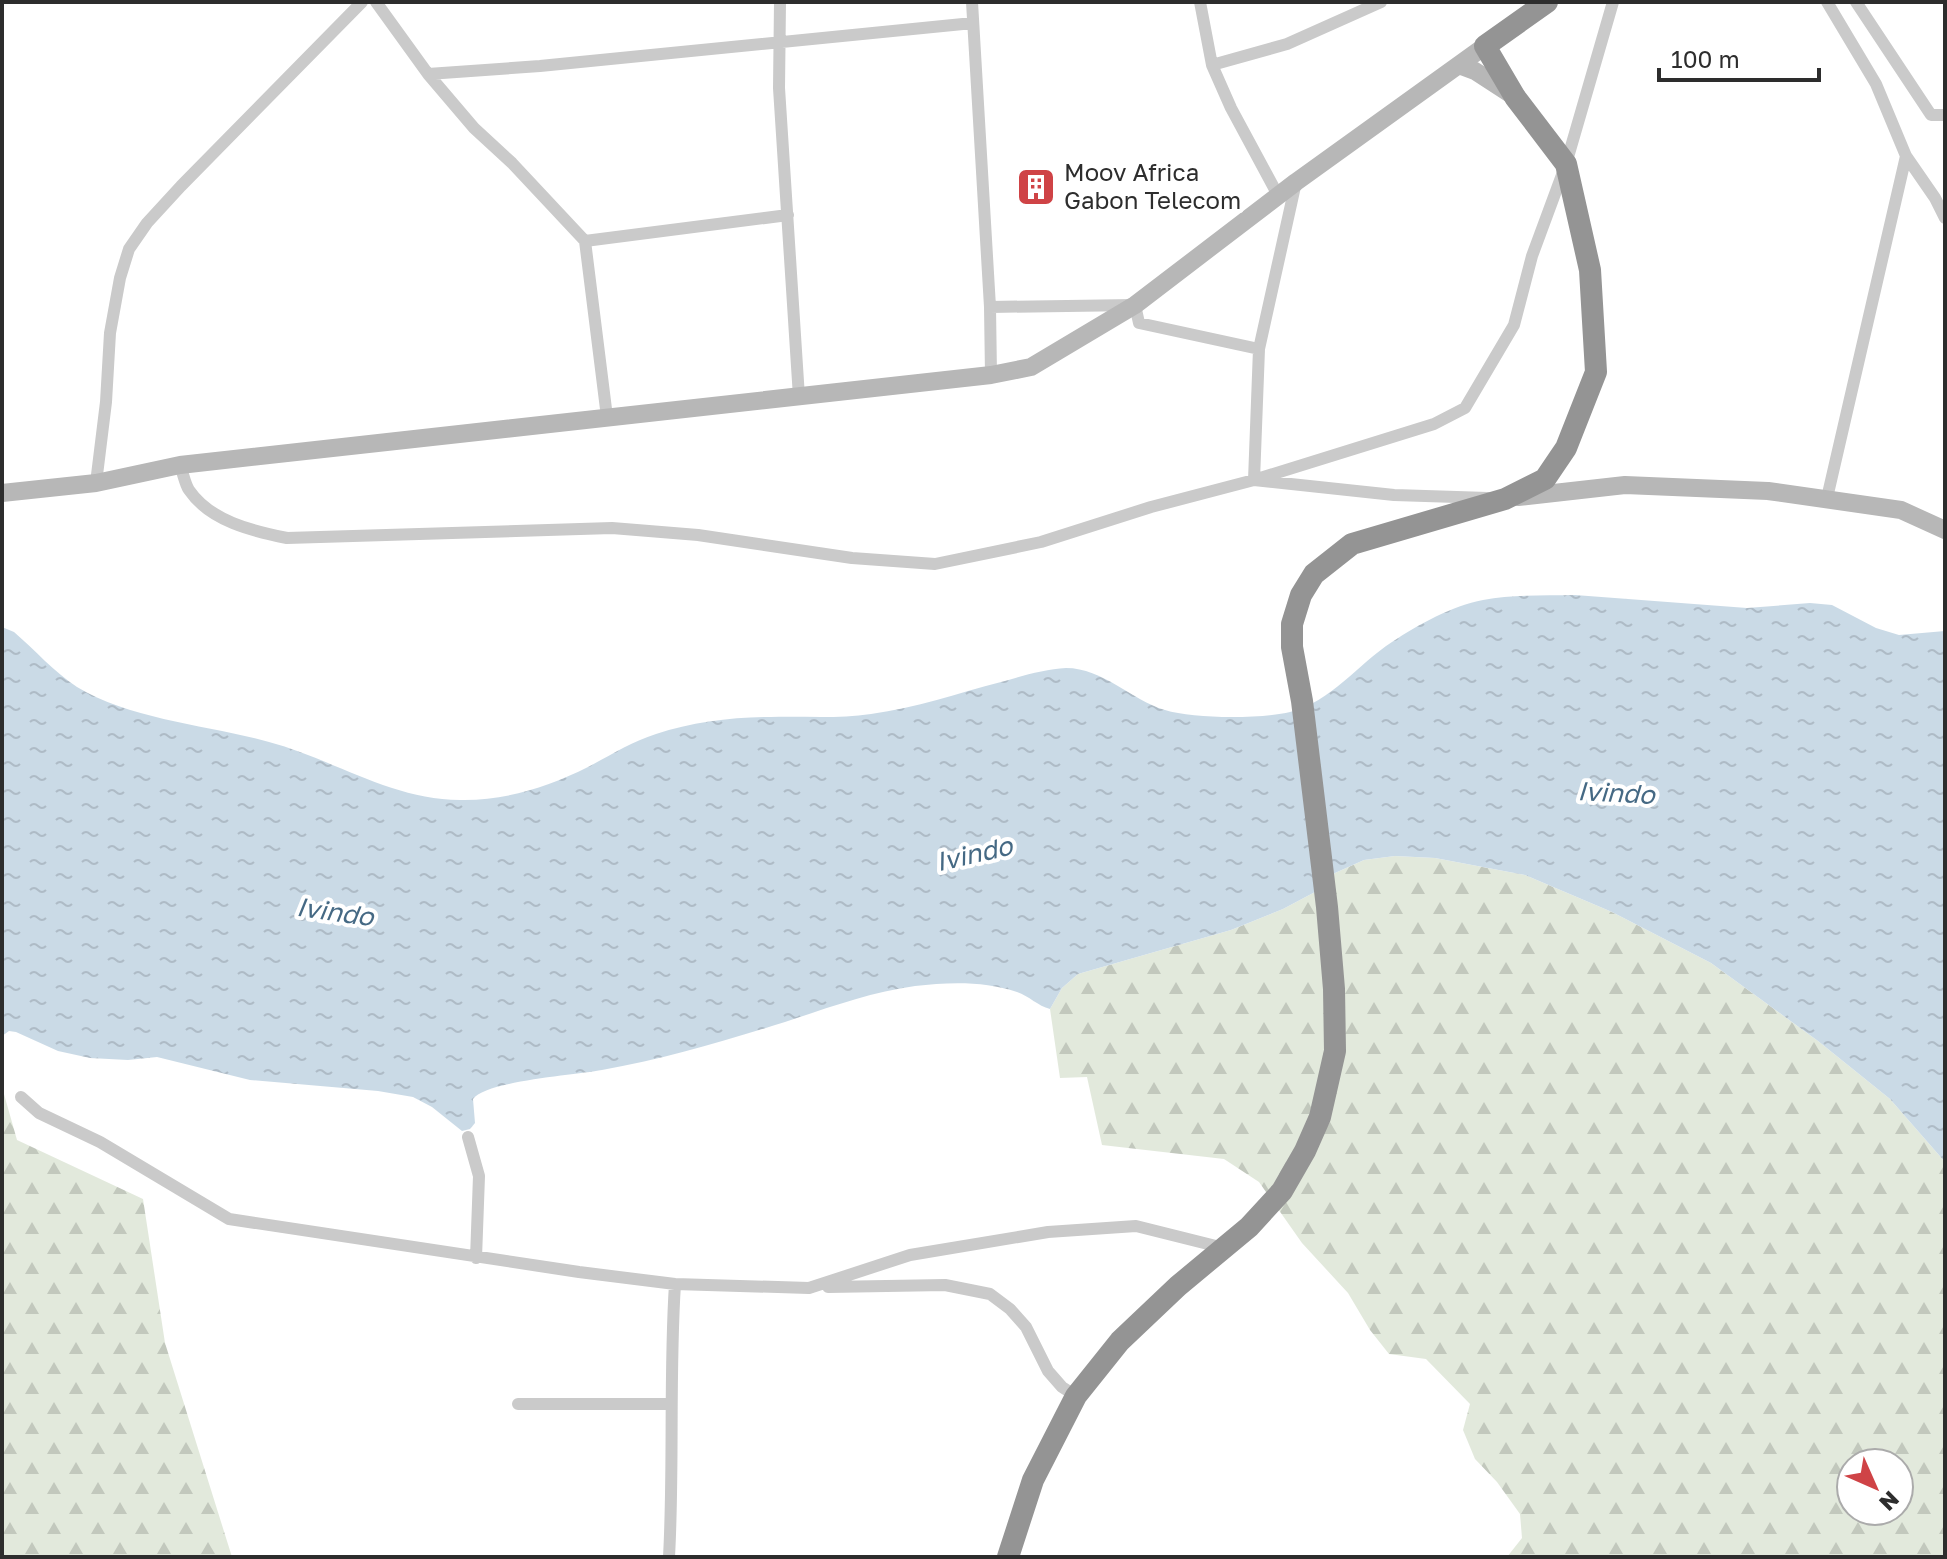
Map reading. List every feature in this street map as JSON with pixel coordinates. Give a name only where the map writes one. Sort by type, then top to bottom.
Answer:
[{"type":"highway","points":[[1008,1557],[1033,1480],[1076,1396],[1120,1341],[1178,1286],[1249,1227],[1282,1191],[1320,1117],[1335,1051],[1334,989],[1302,701],[1292,647],[1292,624],[1301,595],[1314,574],[1352,544],[1505,499],[1545,479],[1566,448],[1596,372],[1590,270],[1566,164],[1515,97],[1485,46],[1547,2]]},
{"type":"street","points":[[96,483],[106,402],[110,333],[129,249],[147,223],[181,186],[362,2]]},
{"type":"street","points":[[376,2],[428,74],[474,128],[585,241],[607,417]]},
{"type":"street","points":[[780,2],[779,88],[799,397]]},
{"type":"street","points":[[972,2],[990,307],[991,375]]},
{"type":"street","points":[[1200,2],[1212,65],[1231,108],[1279,197]]},
{"type":"street","points":[[1212,65],[1287,44],[1381,2]]},
{"type":"street","points":[[180,465],[188,490],[220,518],[256,532],[287,538],[612,528],[698,535],[852,558],[935,564],[1041,542],[1434,424],[1465,408],[1514,325],[1532,256],[1566,164],[1613,2]]},
{"type":"street","points":[[1827,2],[1876,84],[1906,156],[1945,218]]},
{"type":"street","points":[[1856,2],[1931,115],[1945,115]]},
{"type":"street","points":[[428,74],[540,66],[973,23]]},
{"type":"street","points":[[2,493],[96,483],[180,465],[991,375],[1031,367],[1135,305],[1296,182],[1485,46]]},
{"type":"street","points":[[1459,65],[1475,71],[1515,97]]},
{"type":"street","points":[[1827,498],[1906,156]]},
{"type":"street","points":[[1254,480],[1259,349],[1296,182]]},
{"type":"street","points":[[585,241],[788,215]]},
{"type":"street","points":[[990,307],[1135,305]]},
{"type":"street","points":[[1135,305],[1139,323],[1259,349]]},
{"type":"street","points":[[1254,480],[1394,495],[1505,499],[1625,485],[1768,491],[1901,510],[1945,530]]},
{"type":"street","points":[[21,1097],[39,1113],[100,1142],[229,1219],[476,1258],[675,1284],[809,1288],[945,1285],[990,1294],[1010,1309],[1026,1327],[1048,1371],[1062,1387],[1076,1396]]},
{"type":"street","points":[[468,1137],[479,1176],[476,1258]]},
{"type":"street","points":[[809,1288],[910,1255],[1048,1232],[1136,1226],[1224,1248]]},
{"type":"street","points":[[669,1557],[675,1284]]},
{"type":"street","points":[[518,1404],[670,1404]]},
{"type":"green space","points":[[1395,856],[1435,858],[1525,875],[1612,912],[1711,963],[1818,1041],[1890,1099],[1945,1162],[1945,1557],[1507,1557],[1522,1538],[1520,1514],[1497,1482],[1475,1459],[1463,1430],[1470,1404],[1426,1359],[1389,1354],[1348,1293],[1302,1243],[1259,1182],[1224,1159],[1102,1145],[1087,1077],[1060,1078],[1050,1009],[1062,988],[1078,974],[1231,930],[1283,909],[1315,892],[1335,873],[1364,860]]},
{"type":"green space","points":[[2,1087],[17,1140],[143,1199],[165,1343],[232,1557],[2,1557]]},
{"type":"water","name":"Ivindo","points":[[1575,595],[1747,608],[1810,603],[1832,605],[1876,628],[1899,635],[1945,631],[1945,1162],[1890,1099],[1818,1041],[1711,963],[1612,912],[1525,875],[1435,858],[1395,856],[1364,860],[1335,873],[1315,892],[1283,909],[1231,930],[1078,974],[1062,988],[1050,1009],[1017,992],[980,984],[928,985],[882,992],[671,1055],[495,1088],[473,1099],[475,1123],[470,1129],[462,1131],[432,1107],[413,1097],[250,1080],[157,1057],[128,1060],[90,1058],[58,1051],[16,1032],[9,1031],[2,1036],[2,627],[14,632],[77,687],[122,707],[293,749],[410,793],[477,800],[542,786],[638,741],[684,726],[742,718],[871,714],[921,704],[1025,675],[1066,668],[1092,673],[1153,705],[1177,713],[1227,717],[1290,712],[1318,700],[1392,642],[1448,611],[1494,598]]},
{"type":"place","name":"Moov Africa Gabon Telecom","points":[[1036,187]]}]
